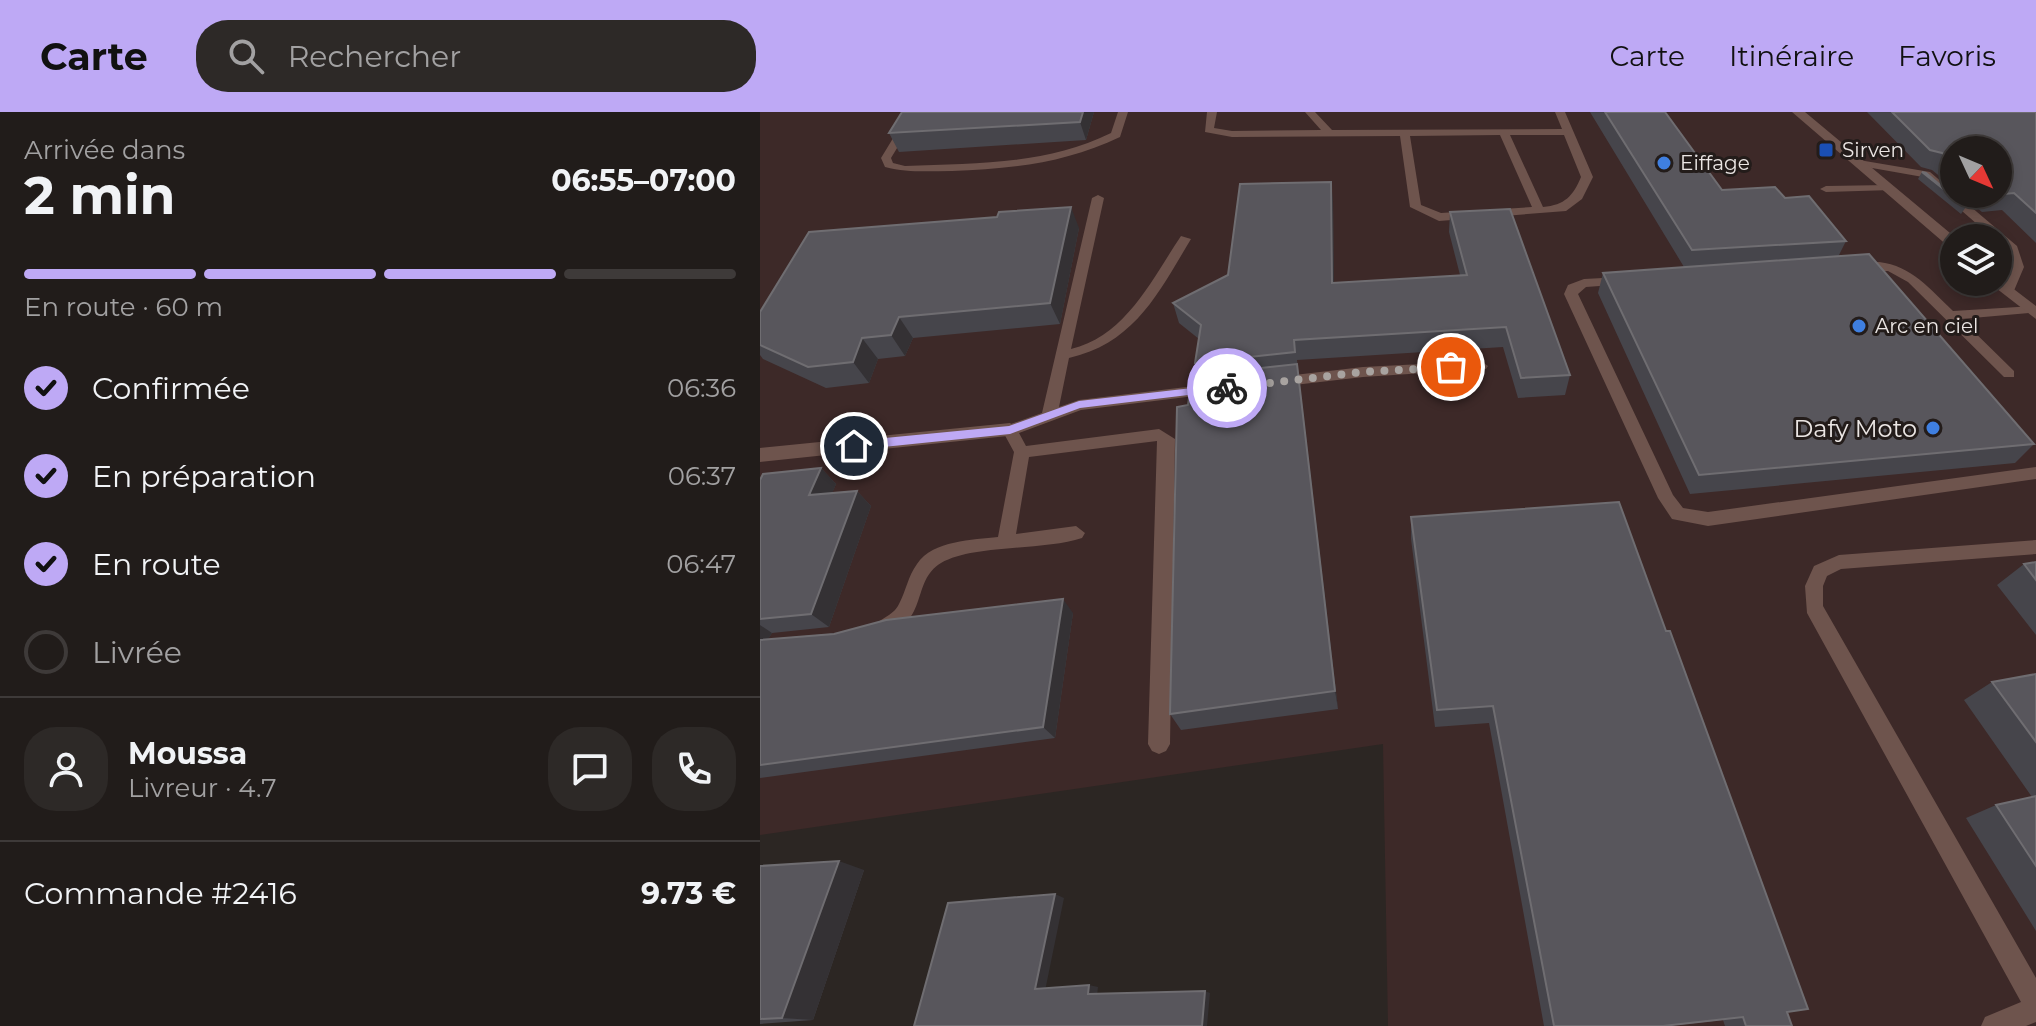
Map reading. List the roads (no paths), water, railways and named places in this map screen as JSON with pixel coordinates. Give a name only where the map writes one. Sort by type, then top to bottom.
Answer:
[{"type":"street","points":[[1798,112],[1940,232]]},
{"type":"street","points":[[2012,294],[2033,311]]},
{"type":"street","points":[[760,455],[1010,430]]},
{"type":"lane","points":[[914,112],[886,158],[889,165],[905,169],[1040,161],[1092,149],[1116,135],[1123,112]]},
{"type":"lane","points":[[1212,112],[1209,130],[1232,134],[1569,132]]},
{"type":"lane","points":[[1310,112],[1330,134]]},
{"type":"lane","points":[[1405,135],[1416,207],[1439,217],[1562,209],[1578,197],[1587,177],[1560,112]]},
{"type":"lane","points":[[1504,133],[1539,210]]},
{"type":"lane","points":[[1859,163],[1926,174],[1987,224]]},
{"type":"lane","points":[[1826,189],[1888,188]]},
{"type":"lane","points":[[1049,416],[1098,198]]},
{"type":"lane","points":[[1063,355],[1083,353],[1107,340],[1134,318],[1185,239]]},
{"type":"lane","points":[[2012,248],[2018,267],[2012,275]]},
{"type":"lane","points":[[1835,268],[1882,265],[1898,268],[1953,315],[2009,374]]},
{"type":"lane","points":[[1631,281],[1584,283],[1573,288],[1571,294],[1666,498],[1678,514],[1708,519],[2036,473]]},
{"type":"lane","points":[[1953,315],[2033,311]]},
{"type":"lane","points":[[1268,383],[1363,372],[1481,366]]},
{"type":"lane","points":[[1006,543],[1022,452],[1010,430],[1079,405],[1221,388]]},
{"type":"lane","points":[[1022,452],[1159,435],[1167,439],[1159,744]]},
{"type":"lane","points":[[864,632],[896,624],[905,614],[923,568],[937,556],[955,550],[1076,533]]},
{"type":"lane","points":[[2036,547],[1839,562],[1820,571],[1814,586],[1814,607],[2036,1003]]},
{"type":"lane","points":[[1994,1026],[2036,1009]]},
{"type":"place","name":"Sirven","points":[[1826,150]]},
{"type":"place","name":"Eiffage","points":[[1664,163]]},
{"type":"place","name":"Arc en ciel","points":[[1859,326]]},
{"type":"place","name":"Dafy Moto","points":[[1933,428]]}]
